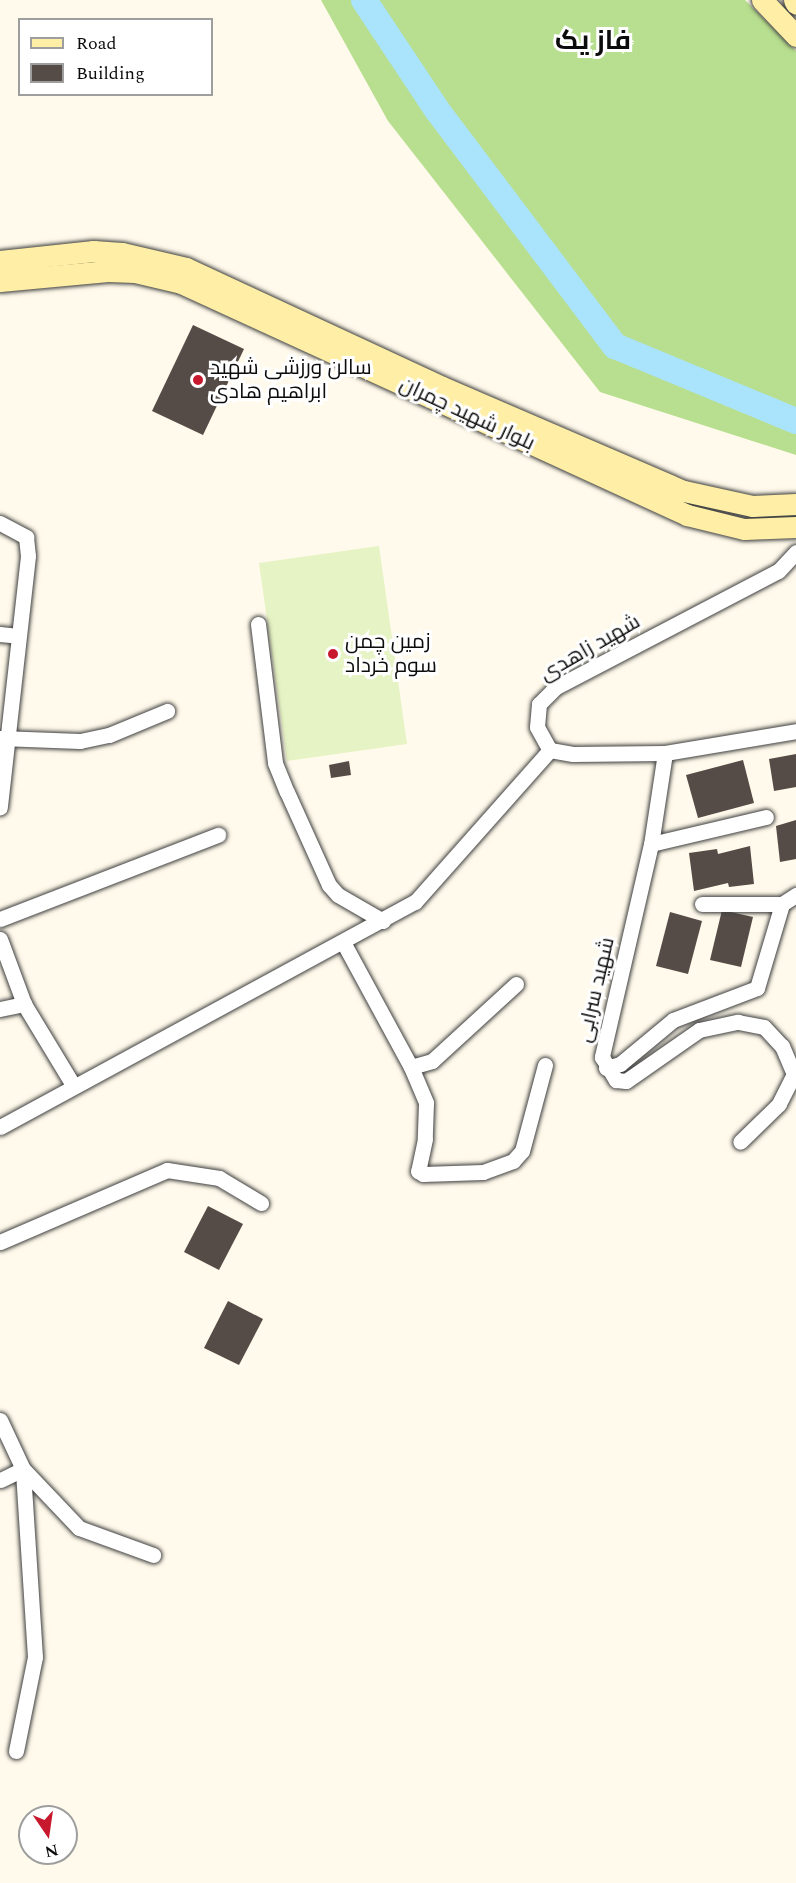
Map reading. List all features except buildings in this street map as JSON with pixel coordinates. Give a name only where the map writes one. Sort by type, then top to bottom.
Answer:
[{"type":"main road","points":[[762,0],[796,36]]},
{"type":"main road","name":"بلوار شهید چمران","points":[[0,261],[93,251],[122,253],[186,268],[442,387],[684,491],[752,506],[796,504]]},
{"type":"main road","name":"بلوار شهید چمران","points":[[0,282],[108,271],[135,272],[172,280],[687,515],[744,529],[796,527]]},
{"type":"street","points":[[0,524],[26,537],[28,556],[3,738],[0,807]]},
{"type":"street","name":"شهید زاهدی","points":[[550,750],[537,727],[539,704],[556,687],[778,571],[796,552]]},
{"type":"street","points":[[258,624],[275,763],[287,792],[329,885],[338,895],[382,921]]},
{"type":"street","points":[[0,634],[18,636]]},
{"type":"street","points":[[3,738],[80,741],[109,735],[167,711]]},
{"type":"street","points":[[0,1127],[73,1085],[416,902],[550,750],[573,754],[665,753],[796,731]]},
{"type":"street","name":"شهید سرابی","points":[[665,753],[651,844],[602,1057],[606,1068],[620,1064],[673,1020],[757,988],[782,904]]},
{"type":"street","points":[[651,844],[766,816]]},
{"type":"street","points":[[0,919],[218,835]]},
{"type":"street","points":[[702,903],[782,904],[796,895]]},
{"type":"street","points":[[0,939],[24,1004],[73,1085]]},
{"type":"street","points":[[343,942],[411,1067],[426,1102],[425,1139],[418,1171],[431,1175],[483,1172],[505,1167],[513,1161],[522,1151],[545,1065]]},
{"type":"street","points":[[411,1067],[432,1061],[516,984]]},
{"type":"street","points":[[0,1009],[24,1004]]},
{"type":"street","points":[[606,1068],[620,1082],[626,1081],[699,1030],[738,1022],[764,1027],[782,1046],[794,1074],[779,1104],[740,1142]]},
{"type":"street","points":[[0,1242],[167,1170],[219,1178],[261,1203]]},
{"type":"street","points":[[0,1420],[23,1469],[79,1528],[153,1555]]},
{"type":"street","points":[[0,1480],[23,1469]]},
{"type":"street","points":[[16,1751],[35,1657],[23,1469]]},
{"type":"green space","points":[[321,0],[745,0],[796,51],[796,455],[600,392],[388,121]]},
{"type":"green space","name":"زمین چمن سوم خرداد","points":[[379,546],[407,744],[287,761],[259,563]]},
{"type":"waterway","points":[[364,0],[437,110],[615,346],[796,421]]},
{"type":"place","name":"سالن ورزشی شهید ابراهیم هادی","points":[[198,380]]},
{"type":"place","name":"زمین چمن سوم خرداد","points":[[333,654]]},
{"type":"district","name":"فاز یک","points":[[593,42]]}]
